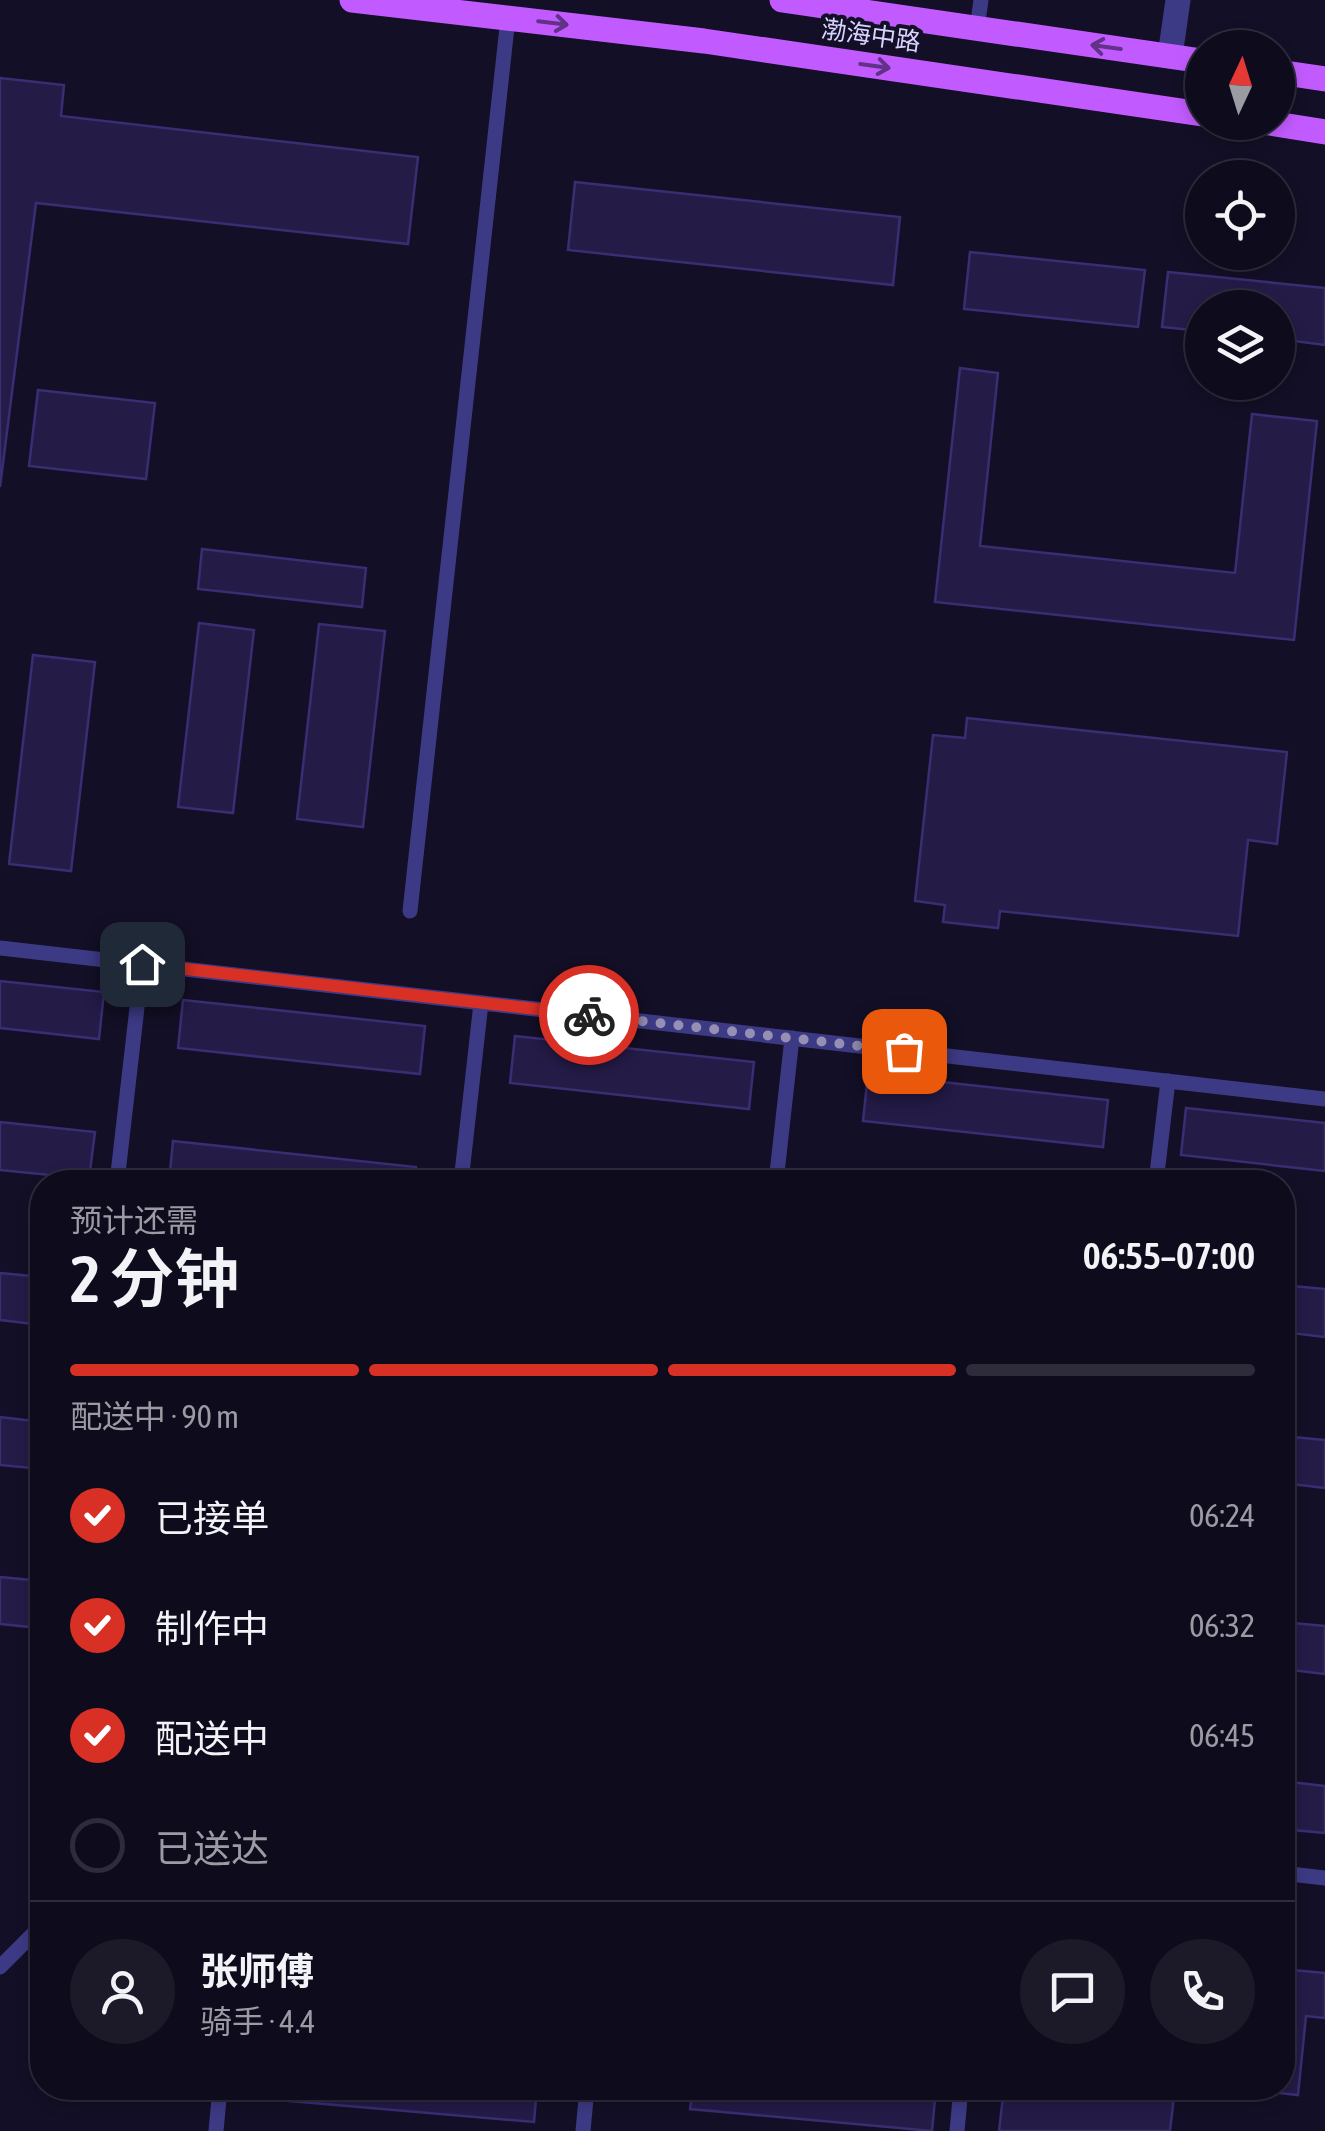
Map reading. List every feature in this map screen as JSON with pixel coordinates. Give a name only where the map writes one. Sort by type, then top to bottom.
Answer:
[{"type":"main road","name":"渤海中路","points":[[352,0],[704,41],[1185,112]]},
{"type":"main road","name":"渤海中路","points":[[782,0],[1185,58]]},
{"type":"main road","points":[[1295,75],[1325,79]]},
{"type":"main road","points":[[1295,127],[1325,132]]},
{"type":"street","points":[[1170,56],[1178,0]]},
{"type":"lane","points":[[978,29],[981,0]]},
{"type":"lane","points":[[410,910],[508,18]]},
{"type":"lane","points":[[0,948],[1325,1099]]},
{"type":"lane","points":[[118,1170],[142,964]]},
{"type":"lane","points":[[463,1170],[481,1003]]},
{"type":"lane","points":[[777,1170],[792,1038]]},
{"type":"lane","points":[[1157,1170],[1168,1081]]},
{"type":"lane","points":[[1295,1875],[1325,1878]]},
{"type":"lane","points":[[0,1967],[30,1937]]},
{"type":"lane","points":[[216,2131],[219,2100]]},
{"type":"lane","points":[[583,2131],[587,2100]]},
{"type":"lane","points":[[957,2131],[960,2100]]},
{"type":"building","points":[[0,78],[64,85],[61,116],[418,157],[408,244],[36,203],[0,487]]},
{"type":"building","points":[[575,182],[900,217],[893,285],[568,250]]},
{"type":"building","points":[[970,252],[1145,270],[1138,327],[964,309]]},
{"type":"building","points":[[1168,272],[1325,288],[1325,345],[1295,341],[1295,290],[1185,290],[1185,329],[1162,327]]},
{"type":"building","points":[[960,368],[998,373],[980,546],[1235,573],[1252,414],[1317,421],[1294,640],[935,602]]},
{"type":"building","points":[[38,390],[155,403],[146,479],[29,466]]},
{"type":"building","points":[[202,549],[366,568],[362,607],[198,589]]},
{"type":"building","points":[[199,623],[254,630],[233,813],[178,807]]},
{"type":"building","points":[[319,624],[385,631],[363,827],[297,819]]},
{"type":"building","points":[[33,655],[95,662],[71,871],[9,864]]},
{"type":"building","points":[[967,718],[1287,752],[1277,844],[1248,840],[1238,936],[1000,911],[998,928],[943,922],[945,905],[915,901],[933,735],[965,738]]},
{"type":"building","points":[[0,981],[104,992],[99,1039],[0,1028]]},
{"type":"building","points":[[183,1000],[425,1026],[420,1074],[178,1048]]},
{"type":"building","points":[[515,1036],[754,1062],[749,1109],[510,1083]]},
{"type":"building","points":[[868,1074],[1108,1100],[1103,1147],[863,1121]]},
{"type":"building","points":[[1186,1108],[1325,1123],[1325,1171],[1181,1155]]},
{"type":"building","points":[[0,1122],[95,1132],[90,1170],[30,1170],[30,1173],[0,1170]]},
{"type":"building","points":[[173,1141],[416,1167],[416,1170],[170,1170]]},
{"type":"building","points":[[0,1273],[30,1276],[30,1324],[0,1320]]},
{"type":"building","points":[[1295,1286],[1325,1289],[1325,1337],[1295,1334]]},
{"type":"building","points":[[0,1417],[30,1421],[30,1468],[0,1465]]},
{"type":"building","points":[[1295,1437],[1325,1440],[1325,1488],[1295,1485]]},
{"type":"building","points":[[0,1577],[30,1580],[30,1627],[0,1624]]},
{"type":"building","points":[[1295,1623],[1325,1626],[1325,1674],[1295,1671]]},
{"type":"building","points":[[1295,1783],[1325,1786],[1325,1833],[1295,1830]]},
{"type":"building","points":[[1295,1970],[1325,1973],[1325,2018],[1306,2016],[1298,2095]]},
{"type":"building","points":[[278,2100],[536,2100],[534,2122]]},
{"type":"building","points":[[691,2100],[935,2100],[932,2131],[690,2109]]},
{"type":"building","points":[[1003,2100],[1174,2100],[1170,2131],[999,2131]]},
{"type":"way so far","points":[[589,1015],[904,1051]]},
{"type":"route","points":[[142,964],[589,1015]]}]
